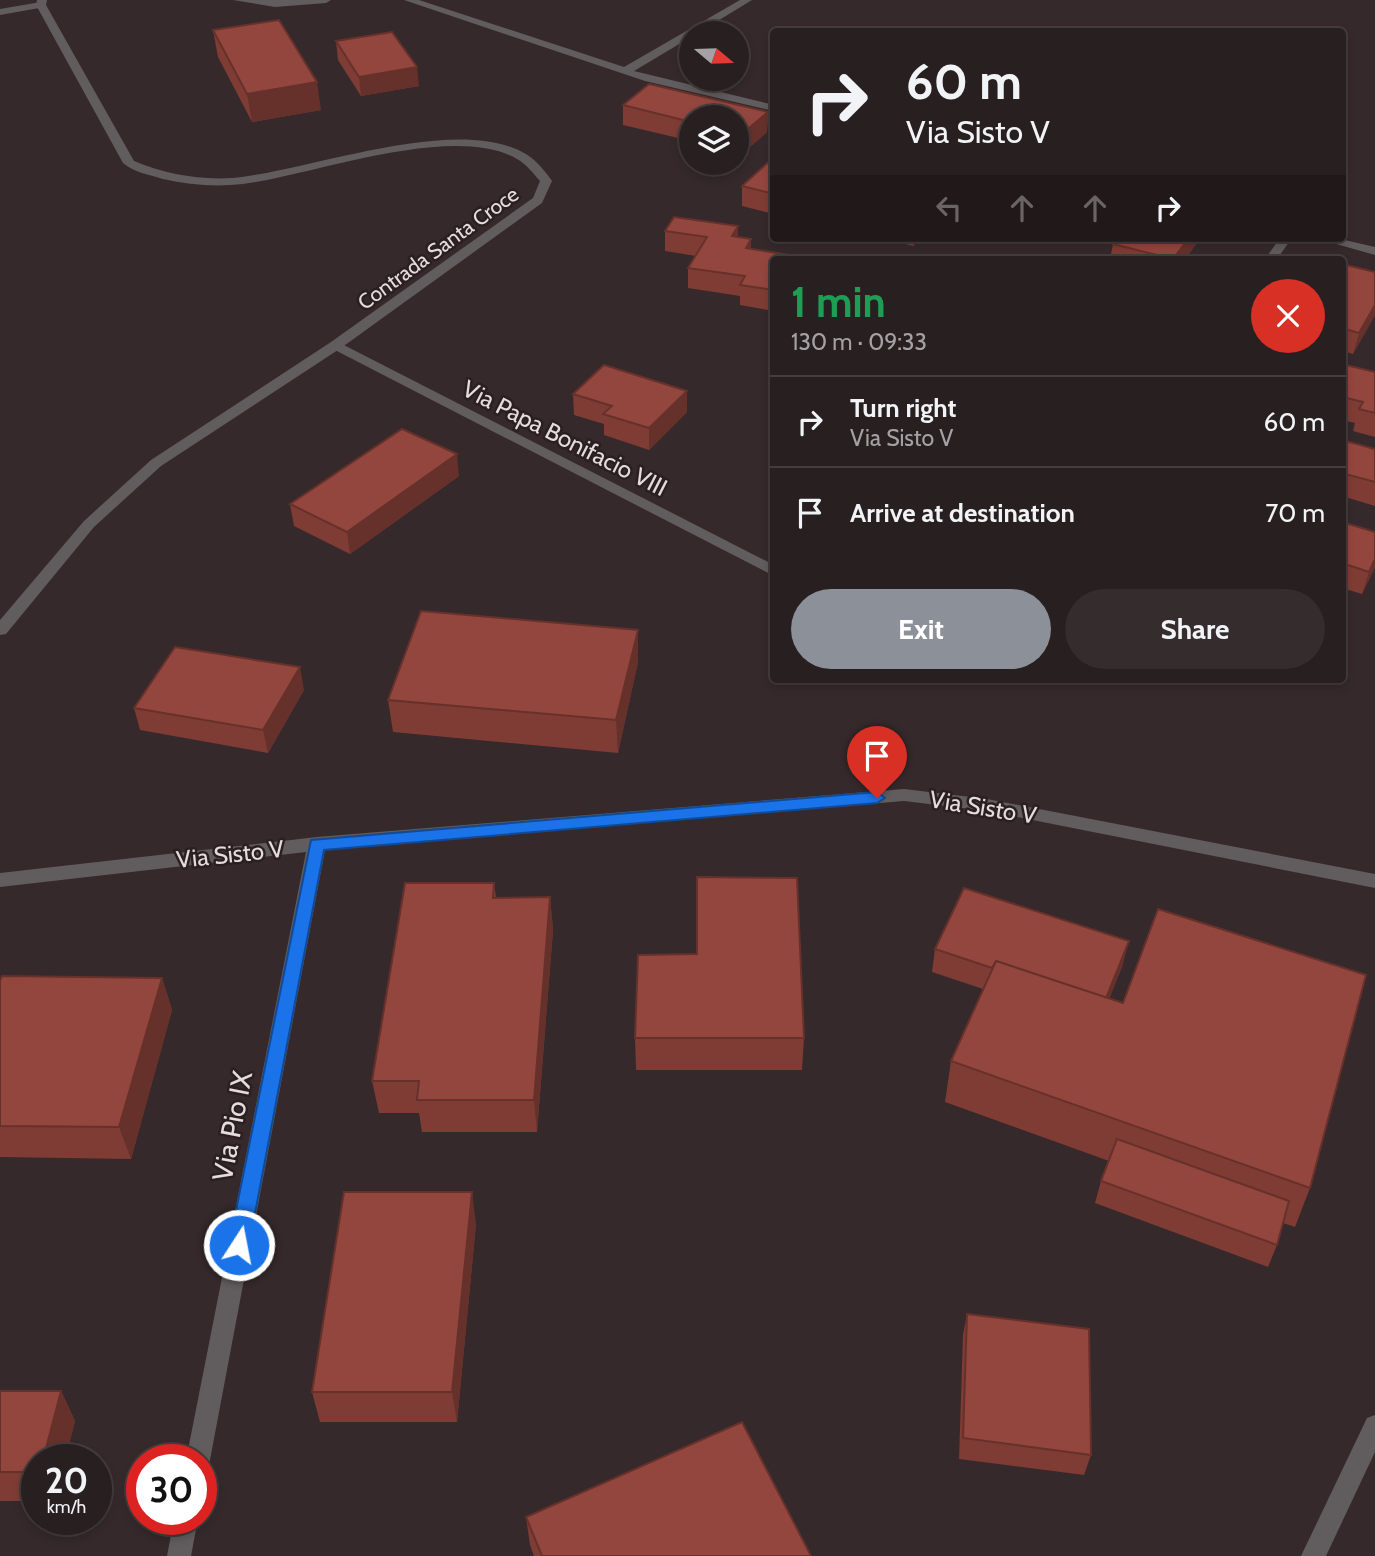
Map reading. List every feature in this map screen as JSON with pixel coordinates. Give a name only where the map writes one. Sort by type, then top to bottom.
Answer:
[{"type":"street","points":[[238,0],[275,4],[326,0]]},
{"type":"street","points":[[409,0],[626,71],[770,107]]},
{"type":"street","points":[[626,71],[747,0]]},
{"type":"street","points":[[0,12],[41,2]]},
{"type":"street","name":"Contrada Santa Croce","points":[[0,630],[89,524],[156,463],[336,345],[538,200],[545,181],[531,164],[517,153],[489,146],[448,144],[245,180],[198,181],[150,172],[129,163],[41,2]]},
{"type":"street","points":[[1338,242],[1375,251]]},
{"type":"street","name":"Via Papa Bonifacio VIII","points":[[336,345],[770,569]]},
{"type":"street","name":"Via Sisto V","points":[[0,880],[317,844],[904,796],[987,805],[1375,881]]},
{"type":"street","name":"Via Pio IX","points":[[201,1444],[317,844]]},
{"type":"street","points":[[1313,1556],[1375,1426]]},
{"type":"street","points":[[179,1556],[183,1535]]},
{"type":"building","points":[[279,20],[317,82],[247,94],[213,30]]},
{"type":"building","points":[[392,32],[417,67],[359,77],[336,41]]},
{"type":"building","points":[[649,84],[738,105],[679,105],[679,119],[623,105]]},
{"type":"building","points":[[749,108],[768,112],[749,128]]},
{"type":"building","points":[[770,161],[770,193],[742,186]]},
{"type":"building","points":[[674,217],[738,226],[732,236],[751,239],[746,248],[795,256],[770,256],[770,289],[740,285],[745,276],[688,268],[707,237],[665,231]]},
{"type":"building","points":[[1186,242],[1175,256],[1161,256],[1113,244]]},
{"type":"building","points":[[1346,265],[1375,272],[1375,305],[1359,333],[1346,329]]},
{"type":"building","points":[[604,365],[687,391],[649,428],[603,414],[612,406],[573,394]]},
{"type":"building","points":[[1346,365],[1375,372],[1375,413],[1359,409],[1363,402],[1346,398]]},
{"type":"building","points":[[402,429],[457,454],[347,532],[290,504]]},
{"type":"building","points":[[1346,441],[1375,449],[1375,482],[1346,474]]},
{"type":"building","points":[[1346,523],[1375,532],[1375,559],[1369,572],[1346,564]]},
{"type":"building","points":[[421,611],[638,630],[616,720],[388,700]]},
{"type":"building","points":[[175,647],[300,667],[263,730],[134,708]]},
{"type":"building","points":[[697,877],[797,878],[804,1038],[635,1038],[638,955],[697,954]]},
{"type":"building","points":[[405,883],[494,883],[493,898],[550,897],[534,1100],[417,1100],[419,1081],[372,1081]]},
{"type":"building","points":[[964,888],[1129,941],[1106,998],[996,961],[992,968],[935,949]]},
{"type":"building","points":[[1158,909],[1366,975],[1310,1188],[951,1061],[996,961],[1123,1003]]},
{"type":"building","points":[[2,976],[162,978],[119,1127],[0,1126]]},
{"type":"building","points":[[1117,1139],[1289,1201],[1277,1245],[1101,1181]]},
{"type":"building","points":[[344,1192],[472,1192],[452,1392],[312,1392]]},
{"type":"building","points":[[967,1314],[1089,1329],[1091,1455],[963,1438]]},
{"type":"building","points":[[0,1391],[61,1391],[47,1444],[21,1444],[21,1472],[0,1472]]},
{"type":"building","points":[[742,1422],[811,1556],[542,1556],[526,1517]]},
{"type":"route","points":[[239,1245],[317,844],[877,798]]}]
